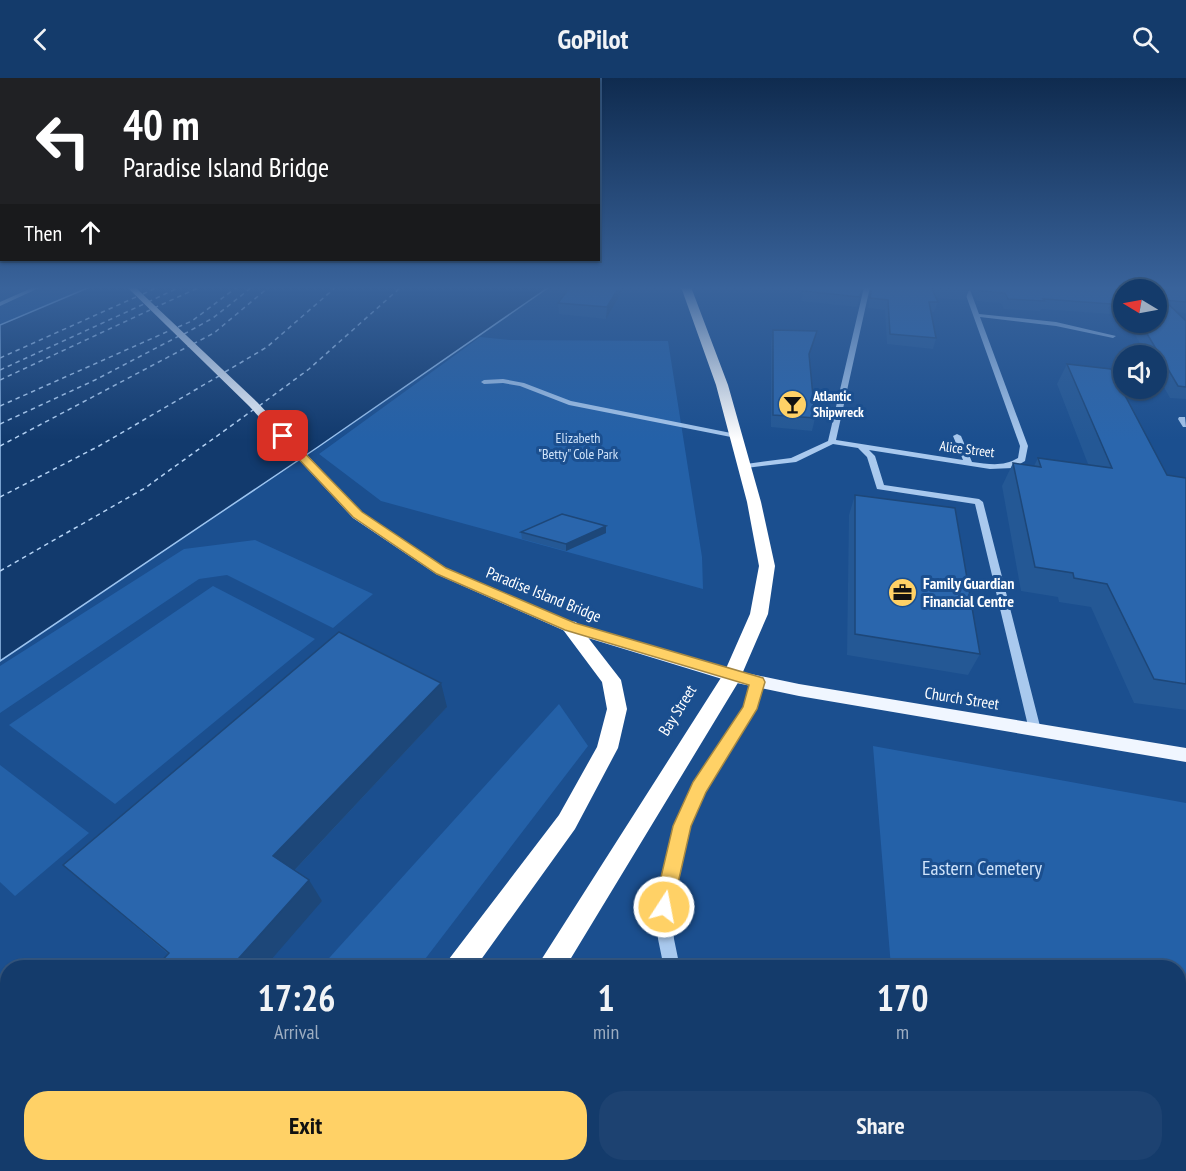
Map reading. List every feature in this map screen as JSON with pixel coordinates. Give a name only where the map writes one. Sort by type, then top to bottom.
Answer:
[{"type":"highway","name":"Bay Street","points":[[554,960],[732,676],[759,614],[766,566],[746,466],[722,385],[705,338]]},
{"type":"highway","points":[[464,960],[567,822],[607,748],[617,709],[611,680],[570,627]]},
{"type":"main road","name":"Paradise Island Bridge","points":[[184,338],[253,404],[357,515],[441,571],[570,627],[732,676]]},
{"type":"main road","name":"Church Street","points":[[732,676],[1186,755]]},
{"type":"street","points":[[746,466],[793,460],[832,442],[855,338]]},
{"type":"street","name":"Alice Street","points":[[832,442],[990,467],[1010,466],[1022,459],[1024,446],[984,338]]},
{"type":"street","points":[[484,382],[503,381],[522,384],[569,403],[736,436]]},
{"type":"street","points":[[957,436],[969,464]]},
{"type":"street","points":[[861,447],[871,456],[880,487],[979,501],[1035,730]]},
{"type":"street","points":[[670,960],[666,939],[664,907],[682,826],[699,788],[750,709],[758,682]]},
{"type":"green space","name":"Elizabeth \"Betty\" Cole Park","points":[[479,338],[668,341],[702,557],[703,589],[381,501],[319,454]]},
{"type":"green space","points":[[255,540],[373,594],[333,628],[227,575],[199,579],[0,713],[0,666],[184,549]]},
{"type":"green space","points":[[213,586],[315,639],[115,804],[9,725]]},
{"type":"green space","points":[[559,704],[588,746],[424,960],[327,960]]},
{"type":"green space","name":"Eastern Cemetery","points":[[873,746],[1186,803],[1186,960],[890,960]]},
{"type":"green space","points":[[0,765],[89,833],[15,896],[0,882]]},
{"type":"shaded area","points":[[0,338],[475,338],[318,447],[0,661]]},
{"type":"building","points":[[773,338],[815,338],[809,354],[815,418],[773,415]]},
{"type":"building","points":[[1150,338],[1186,338],[1186,387],[1178,386],[1167,367],[1167,345],[1154,345]]},
{"type":"building","points":[[1067,364],[1111,369],[1113,399],[1127,399],[1167,475],[1186,478],[1186,684],[1154,679],[1107,584],[1074,578],[1073,573],[1035,567],[1013,463],[1041,467],[1038,458],[1112,468]]},
{"type":"building","name":"Family Guardian Financial Centre","points":[[855,495],[955,508],[980,654],[855,634]]},
{"type":"building","points":[[562,514],[606,526],[566,544],[521,532]]},
{"type":"building","points":[[339,632],[441,683],[273,856],[309,880],[237,960],[162,960],[169,953],[63,865]]},
{"type":"ferry route","points":[[0,358],[45,338]]},
{"type":"ferry route","points":[[0,370],[70,338]]},
{"type":"ferry route","points":[[0,380],[90,338]]},
{"type":"ferry route","points":[[0,406],[153,338]]},
{"type":"ferry route","points":[[0,424],[95,380],[175,338]]},
{"type":"ferry route","points":[[193,344],[204,338]]},
{"type":"ferry route","points":[[225,372],[267,347],[277,338]]},
{"type":"ferry route","points":[[259,406],[309,369],[344,338]]},
{"type":"ferry route","points":[[0,446],[189,346]]},
{"type":"ferry route","points":[[0,497],[99,446],[219,376]]},
{"type":"ferry route","points":[[0,571],[145,488],[253,410]]},
{"type":"place","name":"Atlantic Shipwreck","points":[[792,404]]},
{"type":"place","name":"Family Guardian Financial Centre","points":[[902,592]]},
{"type":"route","points":[[283,436],[357,515],[441,571],[570,627],[758,682],[750,709],[699,788],[682,826],[671,867],[664,907]]}]
